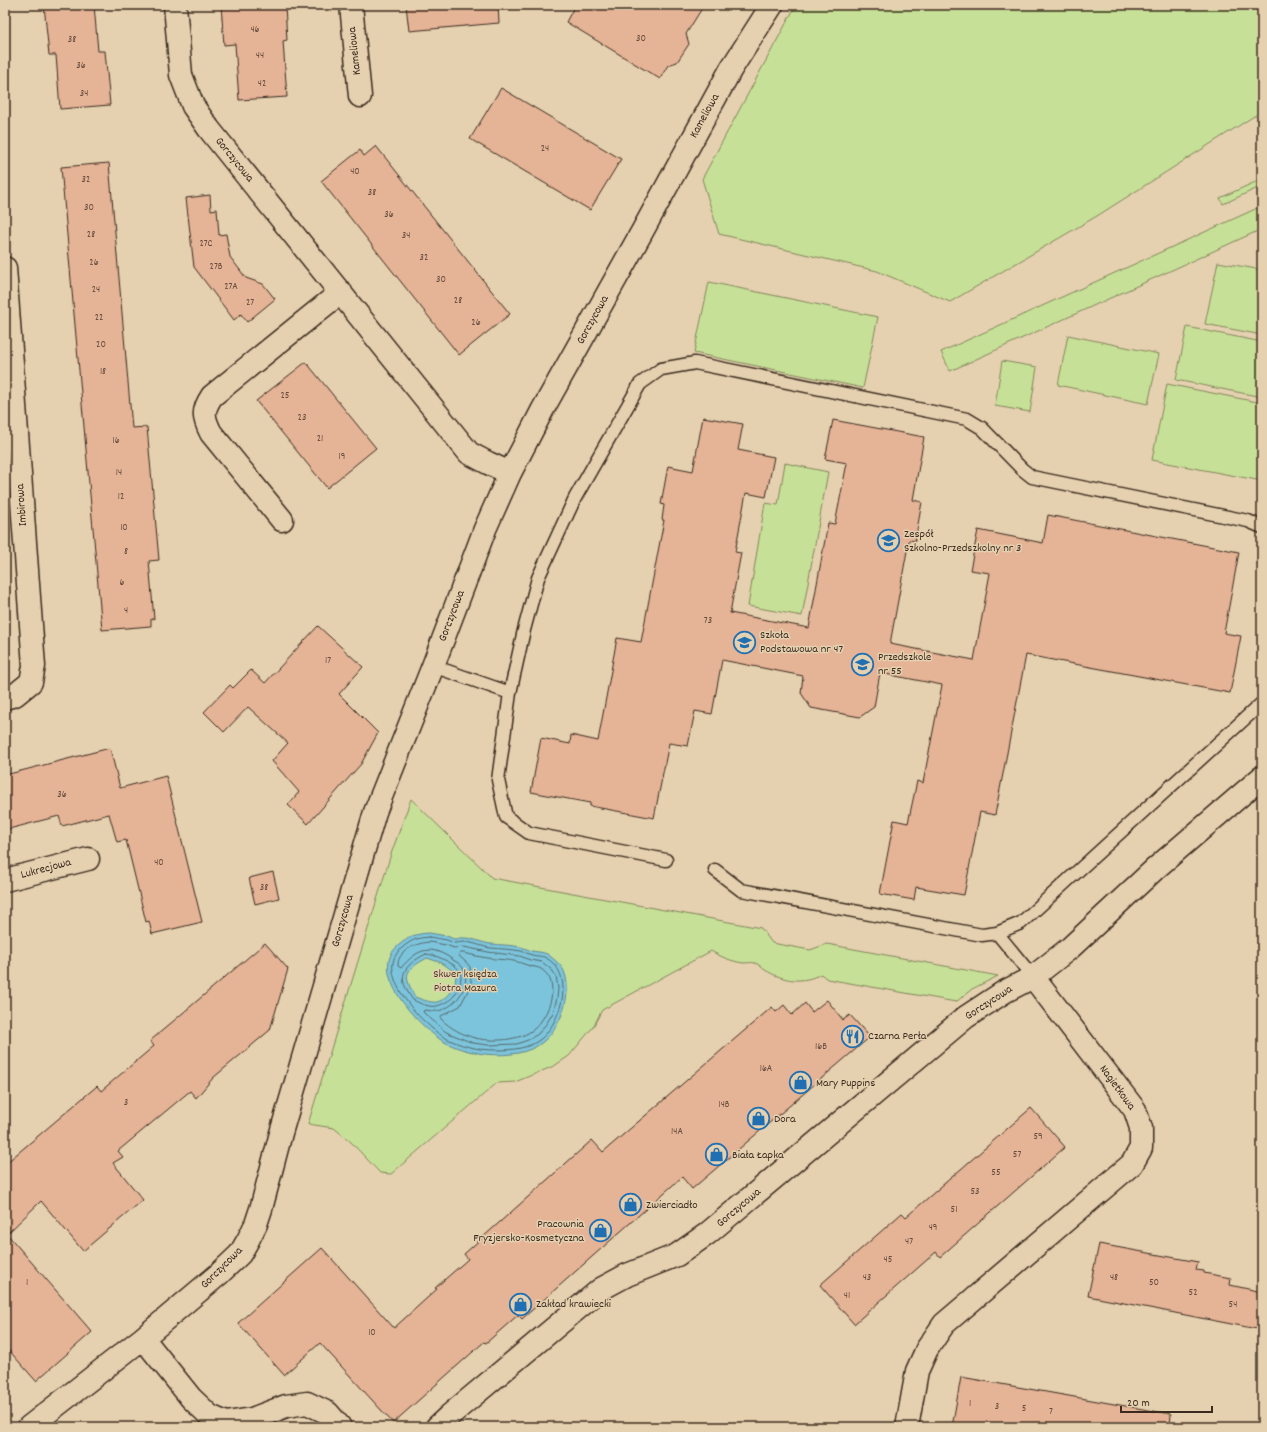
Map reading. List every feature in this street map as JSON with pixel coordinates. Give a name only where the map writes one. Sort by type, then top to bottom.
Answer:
[{"type":"street","name":"Gorczycowa","points":[[174,5],[181,75],[193,106],[209,129],[470,453],[488,464],[510,473]]},
{"type":"street","name":"Kameliowa","points":[[351,5],[360,96]]},
{"type":"street","name":"Kameliowa","points":[[643,230],[731,69],[772,5]]},
{"type":"street","name":"Gorczycowa","points":[[29,1427],[143,1338],[219,1274],[240,1254],[256,1224],[292,1095],[375,812],[434,666],[485,529],[510,473],[543,409],[643,230]]},
{"type":"street","name":"Imbirowa","points":[[5,268],[34,666],[31,682],[10,697]]},
{"type":"street","points":[[282,520],[211,433],[205,422],[204,413],[212,396],[341,292]]},
{"type":"street","points":[[1033,977],[1070,948],[1156,868],[1262,777]]},
{"type":"street","name":"Lukrecjowa","points":[[5,880],[88,859]]},
{"type":"street","name":"Gorczycowa","points":[[437,1427],[601,1289],[627,1275],[677,1255],[708,1234],[966,1017],[1004,992],[1033,977]]},
{"type":"street","name":"Nagietkowa","points":[[907,1427],[917,1371],[927,1349],[944,1324],[1132,1164],[1140,1148],[1140,1128],[1135,1110],[1033,977]]},
{"type":"street","points":[[143,1338],[191,1398],[210,1416],[226,1423],[252,1419],[286,1406],[307,1403],[328,1413],[340,1427]]},
{"type":"lane","points":[[666,860],[529,832],[506,817],[498,780],[510,693],[524,630],[538,578],[575,498],[640,384],[661,370],[695,363],[967,419],[982,428],[1022,469],[1032,477],[1248,521],[1262,527]]},
{"type":"lane","points":[[434,666],[510,693]]},
{"type":"lane","points":[[715,870],[741,890],[982,935],[997,933],[1021,923],[1262,703]]},
{"type":"lane","points":[[997,933],[1033,977]]},
{"type":"green space","points":[[796,5],[1262,5],[1262,111],[1097,216],[950,302],[877,271],[719,234],[702,179]]},
{"type":"green space","points":[[1262,179],[1262,186],[1223,204],[1220,198]]},
{"type":"green space","points":[[1262,206],[1262,229],[950,371],[941,352]]},
{"type":"green space","points":[[1218,262],[1262,270],[1262,335],[1205,324]]},
{"type":"green space","points":[[709,282],[878,317],[863,388],[694,353]]},
{"type":"green space","points":[[1187,327],[1262,342],[1262,397],[1176,380]]},
{"type":"green space","points":[[1068,335],[1159,354],[1148,404],[1058,385]]},
{"type":"green space","points":[[1002,361],[1037,367],[1030,412],[995,406]]},
{"type":"green space","points":[[1167,384],[1262,403],[1262,481],[1152,460]]},
{"type":"green space","points":[[785,463],[828,472],[802,616],[748,606],[765,503],[778,505]]},
{"type":"green space","name":"Skwer księdza Piotra Mazura","points":[[411,799],[492,878],[761,928],[772,943],[810,950],[827,944],[998,976],[972,989],[956,1002],[827,979],[821,974],[800,980],[786,979],[772,974],[759,965],[734,961],[711,951],[602,1010],[593,1027],[569,1056],[554,1066],[515,1082],[497,1083],[391,1174],[380,1173],[350,1141],[334,1128],[308,1124],[391,854]]},
{"type":"water","points":[[429,933],[447,936],[454,939],[467,938],[488,943],[521,947],[532,951],[545,953],[552,958],[564,971],[567,982],[567,991],[564,1010],[551,1034],[532,1049],[524,1052],[500,1055],[484,1054],[462,1049],[446,1043],[431,1033],[399,997],[392,983],[388,969],[390,956],[399,945],[406,939],[413,936]],"holes":[[[427,958],[442,963],[456,973],[452,991],[446,998],[437,1002],[415,997],[407,978],[410,970]]]},
{"type":"building","points":[[44,5],[94,5],[98,51],[105,51],[110,105],[60,109],[56,55],[49,55]]},
{"type":"building","points":[[221,5],[285,5],[287,40],[283,41],[287,97],[239,100],[235,44],[224,45]]},
{"type":"building","points":[[406,5],[498,5],[499,23],[409,31]]},
{"type":"building","points":[[575,5],[704,5],[686,34],[689,44],[677,62],[668,65],[660,79],[566,22]]},
{"type":"building","points":[[501,88],[621,159],[590,210],[470,139]]},
{"type":"building","points":[[376,146],[510,314],[459,355],[321,181],[360,150],[364,156]]},
{"type":"building","points":[[109,163],[132,428],[147,427],[159,560],[149,561],[154,619],[151,619],[151,626],[102,630],[61,167]]},
{"type":"building","points":[[210,195],[211,210],[217,209],[219,235],[226,234],[230,257],[246,278],[263,284],[275,299],[247,322],[241,314],[234,320],[194,267],[186,198]]},
{"type":"building","points":[[306,362],[376,448],[327,488],[256,401]]},
{"type":"building","points":[[703,417],[743,424],[738,450],[774,457],[766,497],[746,493],[735,552],[741,553],[730,613],[809,628],[828,523],[835,524],[847,463],[825,459],[833,420],[924,437],[913,500],[922,502],[915,541],[909,540],[890,644],[974,660],[990,573],[970,570],[978,530],[1043,543],[1048,515],[1239,552],[1224,633],[1241,636],[1230,693],[1026,655],[995,815],[980,812],[964,895],[916,887],[914,900],[880,894],[894,820],[908,823],[917,781],[923,783],[942,685],[880,673],[874,707],[860,717],[811,708],[801,693],[803,676],[722,660],[712,714],[695,711],[688,746],[669,743],[654,818],[590,806],[590,803],[531,792],[541,738],[570,744],[571,735],[598,741],[617,638],[641,642],[664,520],[662,520],[664,505],[661,504],[668,466],[693,471]]},
{"type":"building","points":[[318,626],[363,667],[339,694],[378,733],[361,764],[308,824],[288,805],[299,792],[272,761],[288,743],[248,707],[224,732],[204,712],[230,685],[233,688],[251,670],[265,683]]},
{"type":"building","points":[[110,748],[120,788],[166,776],[202,922],[152,934],[149,921],[146,922],[126,840],[117,842],[109,814],[62,826],[59,816],[5,830],[5,775]]},
{"type":"building","points":[[273,872],[279,898],[255,904],[249,878]]},
{"type":"building","points":[[265,943],[288,969],[270,1030],[213,1078],[196,1098],[190,1091],[118,1151],[123,1157],[113,1163],[143,1200],[83,1251],[41,1201],[7,1234],[92,1332],[36,1381],[5,1346],[5,1164],[97,1086],[101,1091],[154,1046],[150,1041]]},
{"type":"building","points":[[827,1000],[843,1020],[850,1015],[870,1037],[692,1189],[682,1177],[522,1319],[518,1315],[486,1343],[484,1342],[393,1423],[320,1343],[284,1375],[238,1323],[322,1248],[394,1328],[437,1289],[435,1288],[468,1259],[464,1254],[592,1140],[603,1152],[772,1007],[776,1012],[784,1005],[792,1015],[805,1003],[812,1012]]},
{"type":"building","points":[[1031,1108],[1065,1147],[940,1257],[936,1252],[854,1324],[820,1285],[902,1213],[906,1217]]},
{"type":"building","points":[[1099,1244],[1198,1262],[1196,1270],[1231,1278],[1230,1285],[1262,1292],[1262,1330],[1088,1296]]},
{"type":"building","points":[[961,1377],[1171,1414],[1170,1427],[952,1427]]},
{"type":"place","name":"Zespół Szkolno-Przedszkolny nr 3","points":[[888,541]]},
{"type":"place","name":"Szkoła Podstawowa nr 47","points":[[744,642]]},
{"type":"place","name":"Przedszkole nr 55","points":[[862,664]]},
{"type":"place","name":"Czarna Perła","points":[[853,1036]]},
{"type":"place","name":"Mary Puppins","points":[[801,1083]]},
{"type":"place","name":"Dora","points":[[759,1119]]},
{"type":"place","name":"Biała Łapka","points":[[717,1155]]},
{"type":"place","name":"Zwierciadło","points":[[630,1205]]},
{"type":"place","name":"Pracownia Fryzjersko-Kosmetyczna","points":[[600,1231]]},
{"type":"place","name":"Zakład krawiecki","points":[[520,1304]]}]
